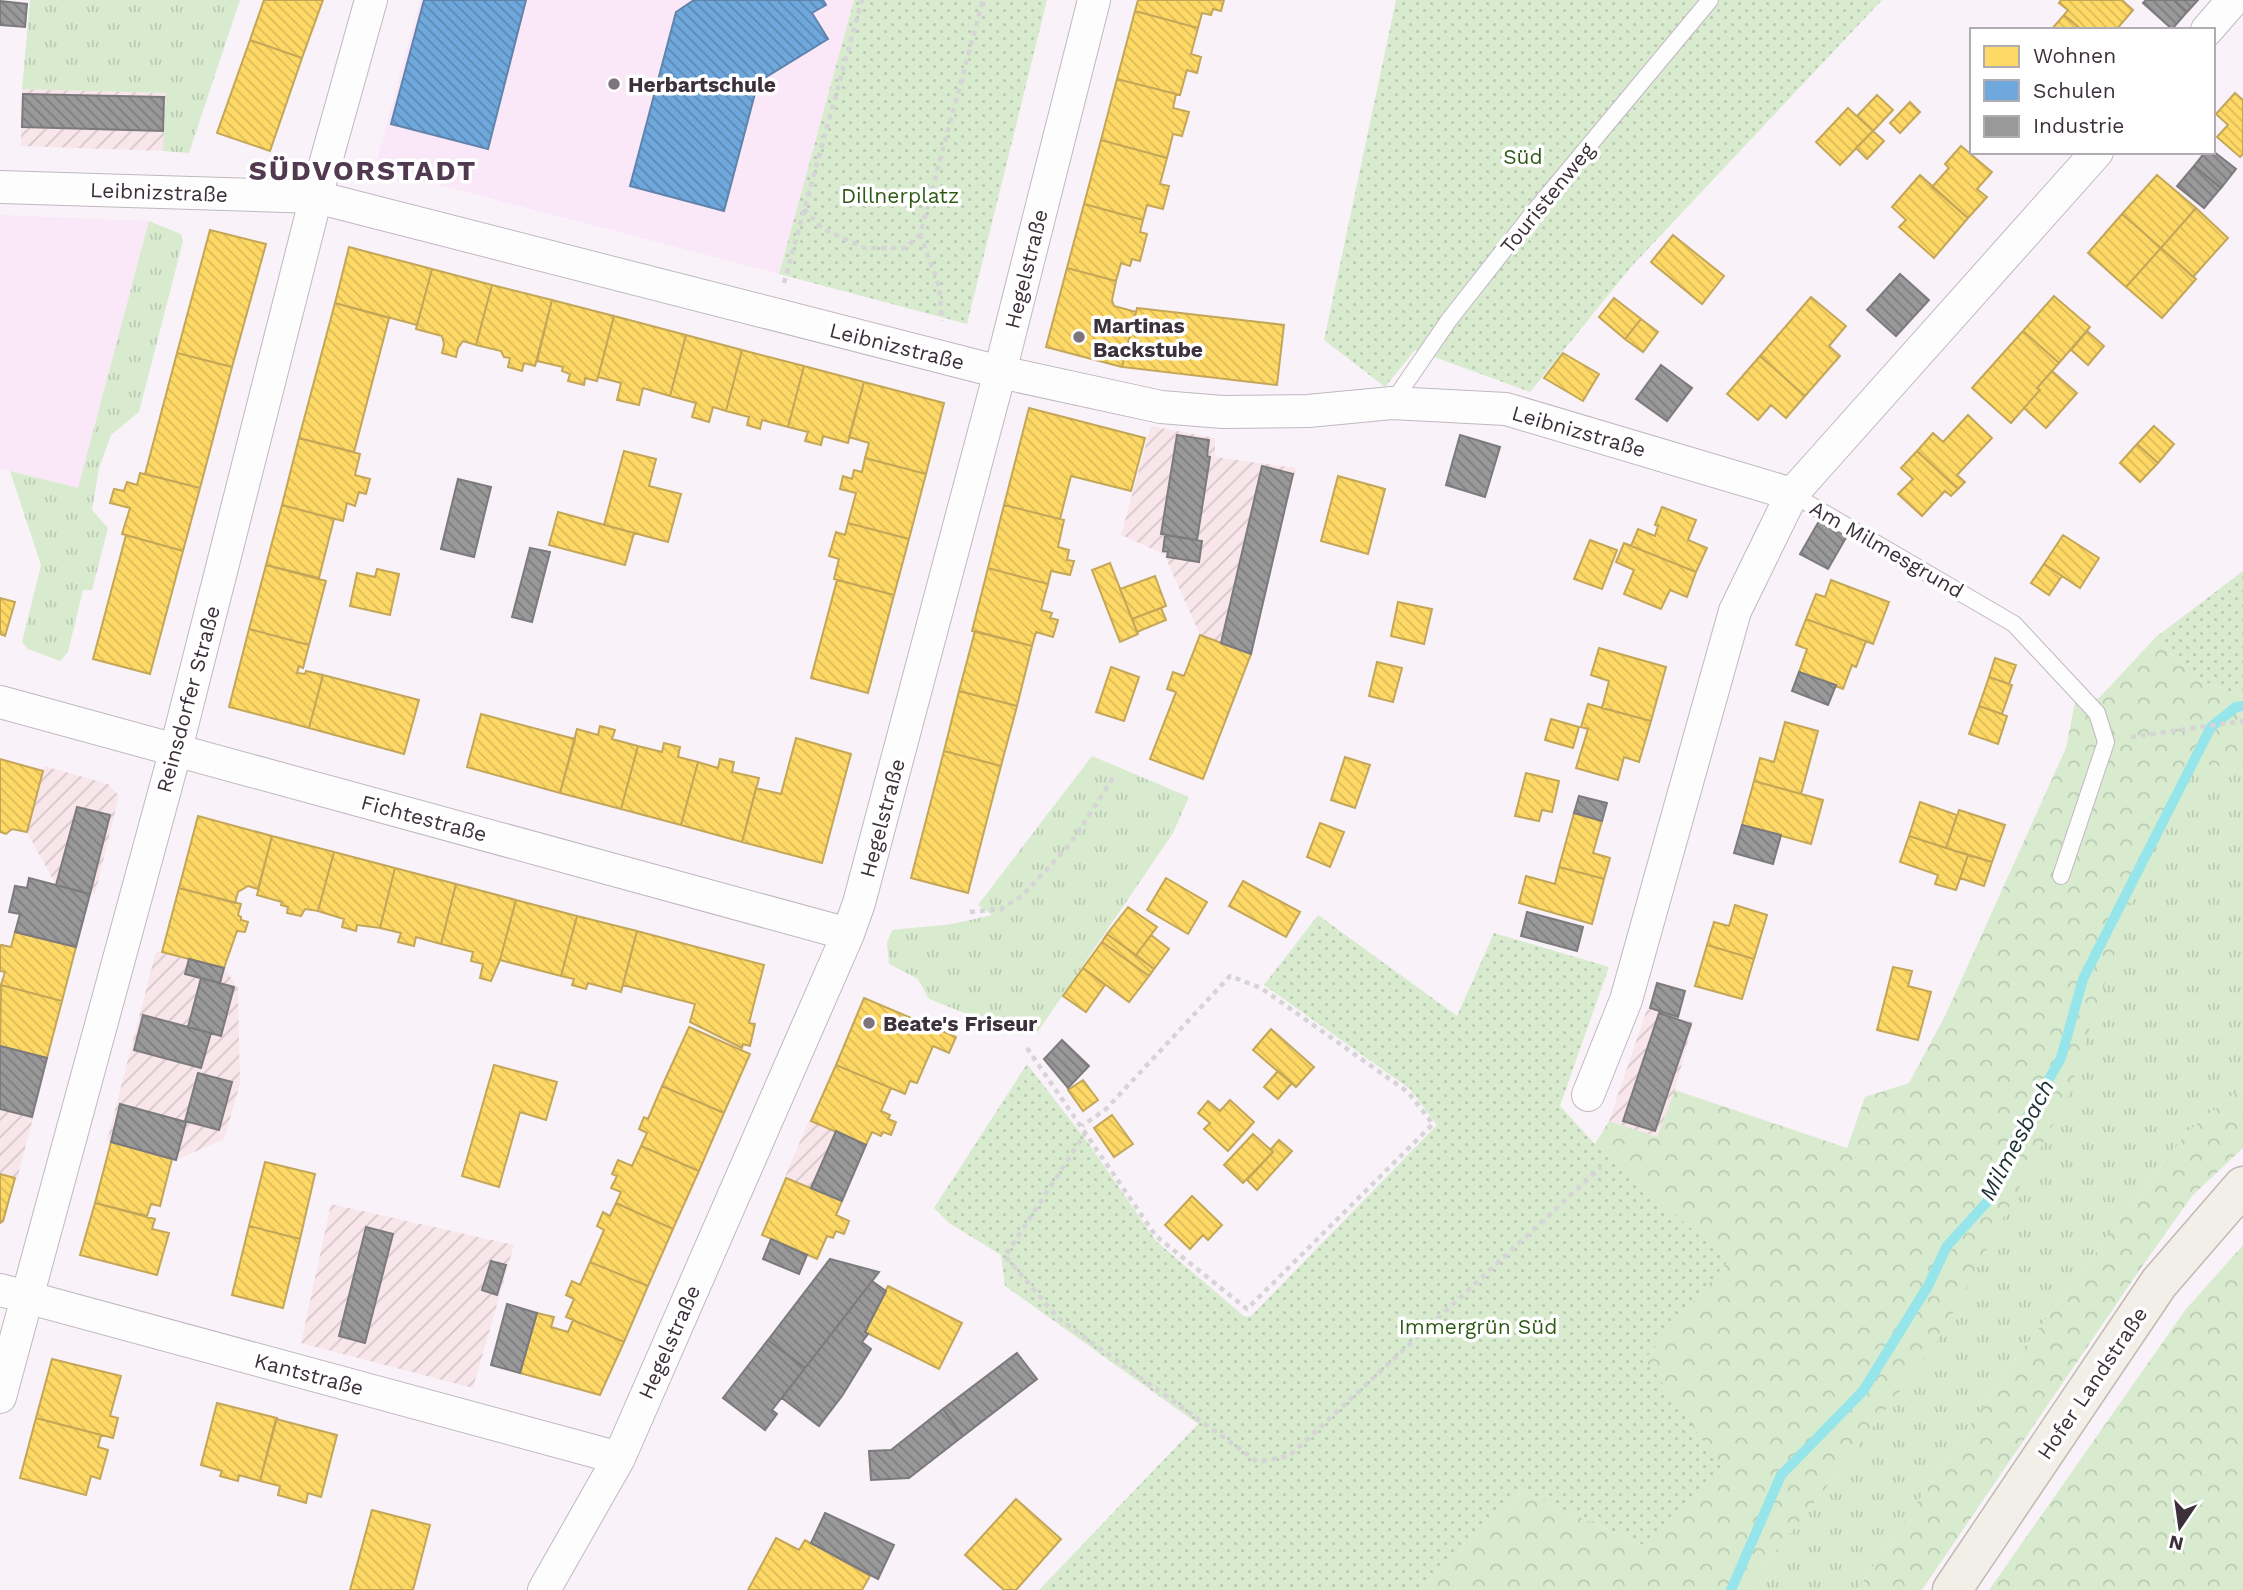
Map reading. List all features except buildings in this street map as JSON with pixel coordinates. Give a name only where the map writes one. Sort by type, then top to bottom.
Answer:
[{"type":"main road","name":"Hofer Landstraße","points":[[1952,1590],[2159,1283],[2243,1186]]},
{"type":"street","name":"Reinsdorfer Straße","points":[[0,1397],[13,1293],[176,749],[316,197],[371,0]]},
{"type":"street","name":"Hegelstraße","points":[[544,1590],[619,1458],[848,934],[859,903],[1000,372],[1094,0]]},
{"type":"street","points":[[2209,28],[2233,0]]},
{"type":"street","name":"Am Milmesgrund","points":[[1792,494],[2095,154]]},
{"type":"street","name":"Leibnizstraße","points":[[0,187],[316,197],[1000,372],[1161,407],[1223,412],[1308,411],[1392,403],[1506,409],[1792,494]]},
{"type":"street","points":[[1588,1095],[1626,1000],[1735,611],[1792,494]]},
{"type":"street","name":"Fichtestraße","points":[[0,702],[848,934]]},
{"type":"street","name":"Kantstraße","points":[[13,1293],[619,1458]]},
{"type":"lane","name":"Touristenweg","points":[[1392,403],[1449,320],[1710,0]]},
{"type":"lane","name":"Am Milmesgrund","points":[[1792,494],[2014,624],[2097,713],[2106,741]]},
{"type":"lane","points":[[2061,876],[2106,741]]},
{"type":"path","points":[[775,315],[862,0]]},
{"type":"path","points":[[804,209],[823,229],[865,248],[906,248],[920,234],[983,0]]},
{"type":"path","points":[[920,234],[939,286],[943,326],[937,356]]},
{"type":"path","points":[[2106,741],[2243,721]]},
{"type":"path","points":[[970,912],[1002,909],[1022,896],[1071,843],[1115,775]]},
{"type":"path","points":[[1027,1048],[1156,1236],[1247,1309],[1433,1124],[1408,1092],[1261,988],[1230,975],[1106,1109],[1082,1126]]},
{"type":"path","points":[[1086,1132],[1005,1256],[1059,1319],[1258,1462],[1289,1456],[1601,1167]]},
{"type":"shaded area","name":"Herbartschule","points":[[420,0],[854,0],[779,274],[375,168]]},
{"type":"shaded area","points":[[22,89],[167,93],[163,151],[21,146]]},
{"type":"shaded area","points":[[0,215],[149,221],[78,488],[0,468]]},
{"type":"shaded area","points":[[1151,426],[1215,438],[1215,457],[1296,468],[1251,654],[1200,635],[1164,554],[1121,535]]},
{"type":"shaded area","points":[[44,766],[108,784],[119,796],[95,894],[56,885],[27,832]]},
{"type":"shaded area","points":[[156,951],[224,968],[238,988],[240,1084],[224,1139],[176,1160],[107,1141]]},
{"type":"shaded area","points":[[1647,1009],[1693,1022],[1675,1090],[1657,1137],[1609,1121]]},
{"type":"shaded area","points":[[0,1109],[33,1118],[17,1179],[0,1174]]},
{"type":"shaded area","points":[[809,1120],[866,1145],[842,1201],[785,1177]]},
{"type":"shaded area","points":[[331,1204],[514,1245],[473,1388],[301,1343]]},
{"type":"green space","points":[[30,0],[240,0],[189,153],[163,151],[166,93],[22,89]]},
{"type":"green space","name":"Dillnerplatz","points":[[854,0],[1047,0],[967,324],[779,274]]},
{"type":"green space","name":"Süd","points":[[1396,0],[1882,0],[1630,268],[1530,392],[1415,350],[1385,387],[1324,340]]},
{"type":"green space","points":[[149,221],[181,234],[183,241],[139,412],[111,435],[99,468],[92,510],[108,528],[92,590],[83,590],[68,652],[60,661],[28,649],[22,642],[41,565],[10,471],[78,488]]},
{"type":"green space","points":[[2243,571],[2243,697],[2193,677],[2156,637]]},
{"type":"green space","points":[[2156,637],[2193,677],[2243,697],[2243,774],[2195,758],[2153,835],[2068,1096],[1939,1339],[1837,1474],[1745,1590],[1421,1590],[1522,1491],[1645,1546],[1645,1359],[1727,1261],[1595,1144],[1609,1121],[1657,1137],[1675,1090],[1847,1148],[1865,1097],[1909,1083],[1945,1016],[2066,748],[2075,702],[2099,698]]},
{"type":"green space","points":[[1092,756],[1189,797],[1173,833],[1037,1033],[1020,1035],[929,999],[918,979],[889,964],[887,943],[892,930],[952,924],[992,915],[978,905]]},
{"type":"green space","points":[[2195,758],[2243,774],[2243,1087],[2188,1131],[2017,1357],[1857,1590],[1745,1590],[1837,1474],[2153,835]]},
{"type":"green space","name":"Immergrün Süd","points":[[1318,915],[1457,1016],[1494,933],[1609,967],[1560,1106],[1595,1144],[1728,1261],[1645,1359],[1723,1469],[1645,1546],[1522,1491],[1421,1590],[1039,1590],[1198,1424],[1005,1286],[1001,1255],[949,1223],[934,1208],[1027,1064],[1089,1144],[1156,1241],[1245,1317],[1251,1316],[1437,1125],[1410,1089],[1264,985]]},
{"type":"green space","points":[[2243,1087],[2243,1148],[2192,1196],[1922,1590],[1857,1590],[2017,1357],[2188,1131]]},
{"type":"green space","points":[[2243,1245],[2243,1590],[1989,1590],[2186,1309]]},
{"type":"waterway","name":"Milmesbach","points":[[1731,1590],[1781,1475],[1863,1391],[1928,1286],[1947,1246],[1987,1202],[2019,1131],[2061,1058],[2083,979],[2211,727],[2236,707],[2243,706]]},
{"type":"place","name":"Herbartschule","points":[[614,84]]},
{"type":"place","name":"Martinas Backstube","points":[[1079,337]]},
{"type":"place","name":"Beate's Friseur","points":[[869,1023]]},
{"type":"district","name":"SÜDVORSTADT","points":[[363,170]]}]
